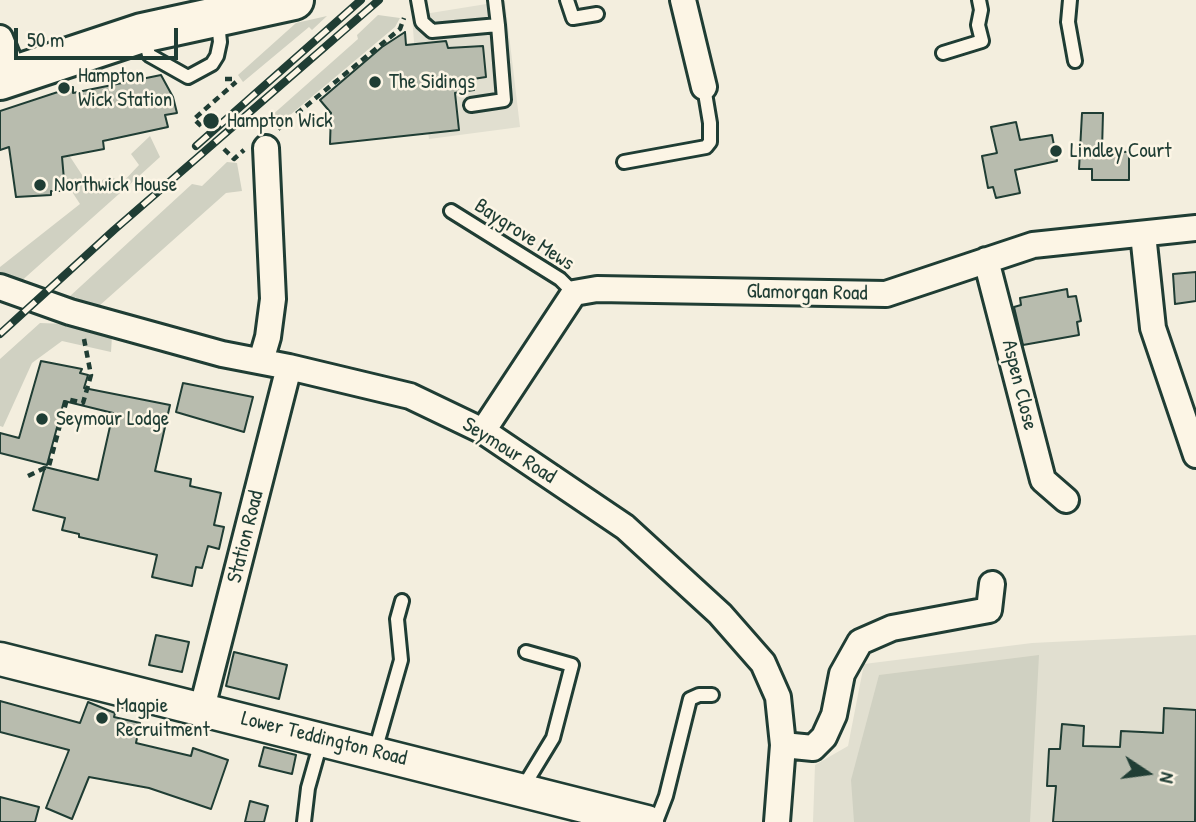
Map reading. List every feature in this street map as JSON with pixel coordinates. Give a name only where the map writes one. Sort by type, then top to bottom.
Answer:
[{"type":"main road","points":[[7,78],[142,33],[294,0]]},
{"type":"street","points":[[683,0],[704,87]]},
{"type":"street","points":[[0,38],[7,78]]},
{"type":"street","points":[[261,361],[268,337],[273,299],[266,148]]},
{"type":"street","name":"Glamorgan Road","points":[[574,293],[597,289],[886,294],[1033,245],[1196,228]]},
{"type":"street","points":[[1143,234],[1153,328],[1196,456]]},
{"type":"street","name":"Aspen Close","points":[[986,260],[1043,480],[1066,500]]},
{"type":"street","name":"Seymour Road","points":[[0,287],[70,312],[222,354],[410,396],[484,431],[625,527],[720,614],[763,663],[778,697],[783,745],[777,822]]},
{"type":"street","points":[[484,431],[574,293]]},
{"type":"street","name":"Station Road","points":[[202,708],[289,367]]},
{"type":"street","points":[[783,745],[813,748],[824,737],[834,715],[842,674],[860,642],[892,628],[989,610],[992,584]]},
{"type":"street","name":"Lower Teddington Road","points":[[0,659],[322,738],[639,821]]},
{"type":"lane","points":[[418,0],[422,22],[432,31],[498,25]]},
{"type":"lane","points":[[471,104],[504,100],[495,0]]},
{"type":"lane","points":[[567,0],[573,19],[597,14]]},
{"type":"lane","points":[[943,53],[982,41],[978,25],[981,10],[979,0]]},
{"type":"lane","points":[[1070,0],[1068,22],[1075,61]]},
{"type":"lane","points":[[142,33],[149,55],[188,77],[212,64],[217,56],[220,42],[217,16]]},
{"type":"lane","points":[[624,162],[706,147],[710,142],[710,123],[704,87]]},
{"type":"lane","name":"Baygrove Mews","points":[[451,211],[560,279],[574,293]]},
{"type":"lane","points":[[375,752],[401,660],[397,619],[402,601]]},
{"type":"lane","points":[[522,789],[553,738],[572,665],[526,652]]},
{"type":"lane","points":[[639,821],[666,796],[690,699],[699,695],[712,695]]},
{"type":"lane","points":[[304,822],[308,788],[322,738]]},
{"type":"path","points":[[266,148],[275,132],[400,29],[406,8]]},
{"type":"path","points":[[201,126],[194,119],[235,80],[225,79]]},
{"type":"path","points":[[225,149],[234,159]]},
{"type":"path","points":[[28,476],[49,466],[67,399],[83,403],[91,375],[83,342]]},
{"type":"shaded area","points":[[505,1],[520,127],[429,139],[425,107],[419,107],[412,16]]},
{"type":"shaded area","points":[[378,15],[400,18],[395,27],[277,126],[270,117],[358,39],[357,35]]},
{"type":"shaded area","points":[[327,16],[312,30],[309,27],[243,82],[238,75],[296,23]]},
{"type":"shaded area","points":[[150,136],[160,157],[18,284],[0,276],[0,267],[80,204],[50,158],[65,149],[90,187],[110,176],[122,183],[139,165],[131,154]]},
{"type":"shaded area","points":[[227,162],[237,163],[242,191],[226,193],[99,306],[69,297],[192,184],[202,186]]},
{"type":"shaded area","points":[[40,323],[67,324],[112,336],[111,352],[62,341],[32,363],[3,427],[0,426],[0,359]]},
{"type":"shaded area","points":[[1196,635],[1196,822],[813,822],[815,765],[848,746],[864,664],[1032,643]]},
{"type":"shaded area","points":[[1039,655],[1030,822],[854,822],[851,780],[879,675]]},
{"type":"building","points":[[405,32],[406,45],[446,41],[448,48],[483,46],[486,77],[473,79],[474,90],[455,93],[459,130],[330,144],[331,113],[320,100],[382,47]]},
{"type":"building","points":[[161,75],[173,97],[177,113],[165,115],[168,127],[103,141],[104,149],[62,157],[65,191],[51,191],[51,195],[16,197],[9,147],[0,150],[0,111],[73,87],[73,93]]},
{"type":"building","points":[[1082,113],[1103,113],[1102,151],[1129,152],[1129,180],[1092,180],[1092,169],[1079,169]]},
{"type":"building","points":[[1016,122],[1020,140],[1052,135],[1057,161],[1015,170],[1020,193],[996,198],[993,187],[988,188],[982,156],[997,153],[991,127]]},
{"type":"building","points":[[1196,272],[1196,301],[1175,304],[1173,274]]},
{"type":"building","points":[[1067,289],[1068,297],[1076,296],[1081,321],[1077,322],[1079,335],[1023,345],[1014,307],[1021,305],[1020,298]]},
{"type":"building","points":[[41,361],[82,369],[80,373],[88,375],[84,388],[170,405],[155,471],[191,479],[190,486],[221,493],[214,525],[224,527],[219,549],[208,546],[202,568],[196,567],[192,586],[152,577],[157,555],[79,537],[79,534],[62,530],[65,518],[33,510],[45,467],[98,480],[113,413],[64,401],[47,465],[0,453],[0,433],[19,438]]},
{"type":"building","points":[[183,383],[253,397],[244,432],[176,412]]},
{"type":"building","points":[[156,635],[189,642],[182,672],[149,665]]},
{"type":"building","points":[[234,652],[287,665],[279,699],[226,686]]},
{"type":"building","points":[[0,701],[80,723],[88,702],[115,713],[114,717],[140,723],[136,743],[191,756],[193,748],[228,760],[211,809],[149,788],[89,777],[72,819],[46,808],[69,750],[0,732]]},
{"type":"building","points":[[1164,708],[1196,710],[1195,822],[1053,822],[1056,786],[1047,786],[1049,749],[1060,749],[1062,724],[1084,726],[1083,746],[1120,747],[1121,731],[1163,733]]},
{"type":"building","points":[[264,747],[296,755],[292,774],[259,766]]},
{"type":"building","points":[[0,797],[39,807],[35,822],[0,822]]},
{"type":"building","points":[[250,801],[268,806],[264,822],[245,822]]},
{"type":"railway","points":[[196,146],[361,0]]},
{"type":"railway","points":[[0,334],[114,230],[379,0]]},
{"type":"place","name":"The Sidings","points":[[375,82]]},
{"type":"place","name":"Hampton Wick Station","points":[[64,88]]},
{"type":"place","name":"Hampton Wick","points":[[211,121]]},
{"type":"place","name":"Lindley Court","points":[[1056,151]]},
{"type":"place","name":"Northwick House","points":[[40,185]]},
{"type":"place","name":"Seymour Lodge","points":[[42,419]]},
{"type":"place","name":"Magpie Recruitment","points":[[102,718]]}]
